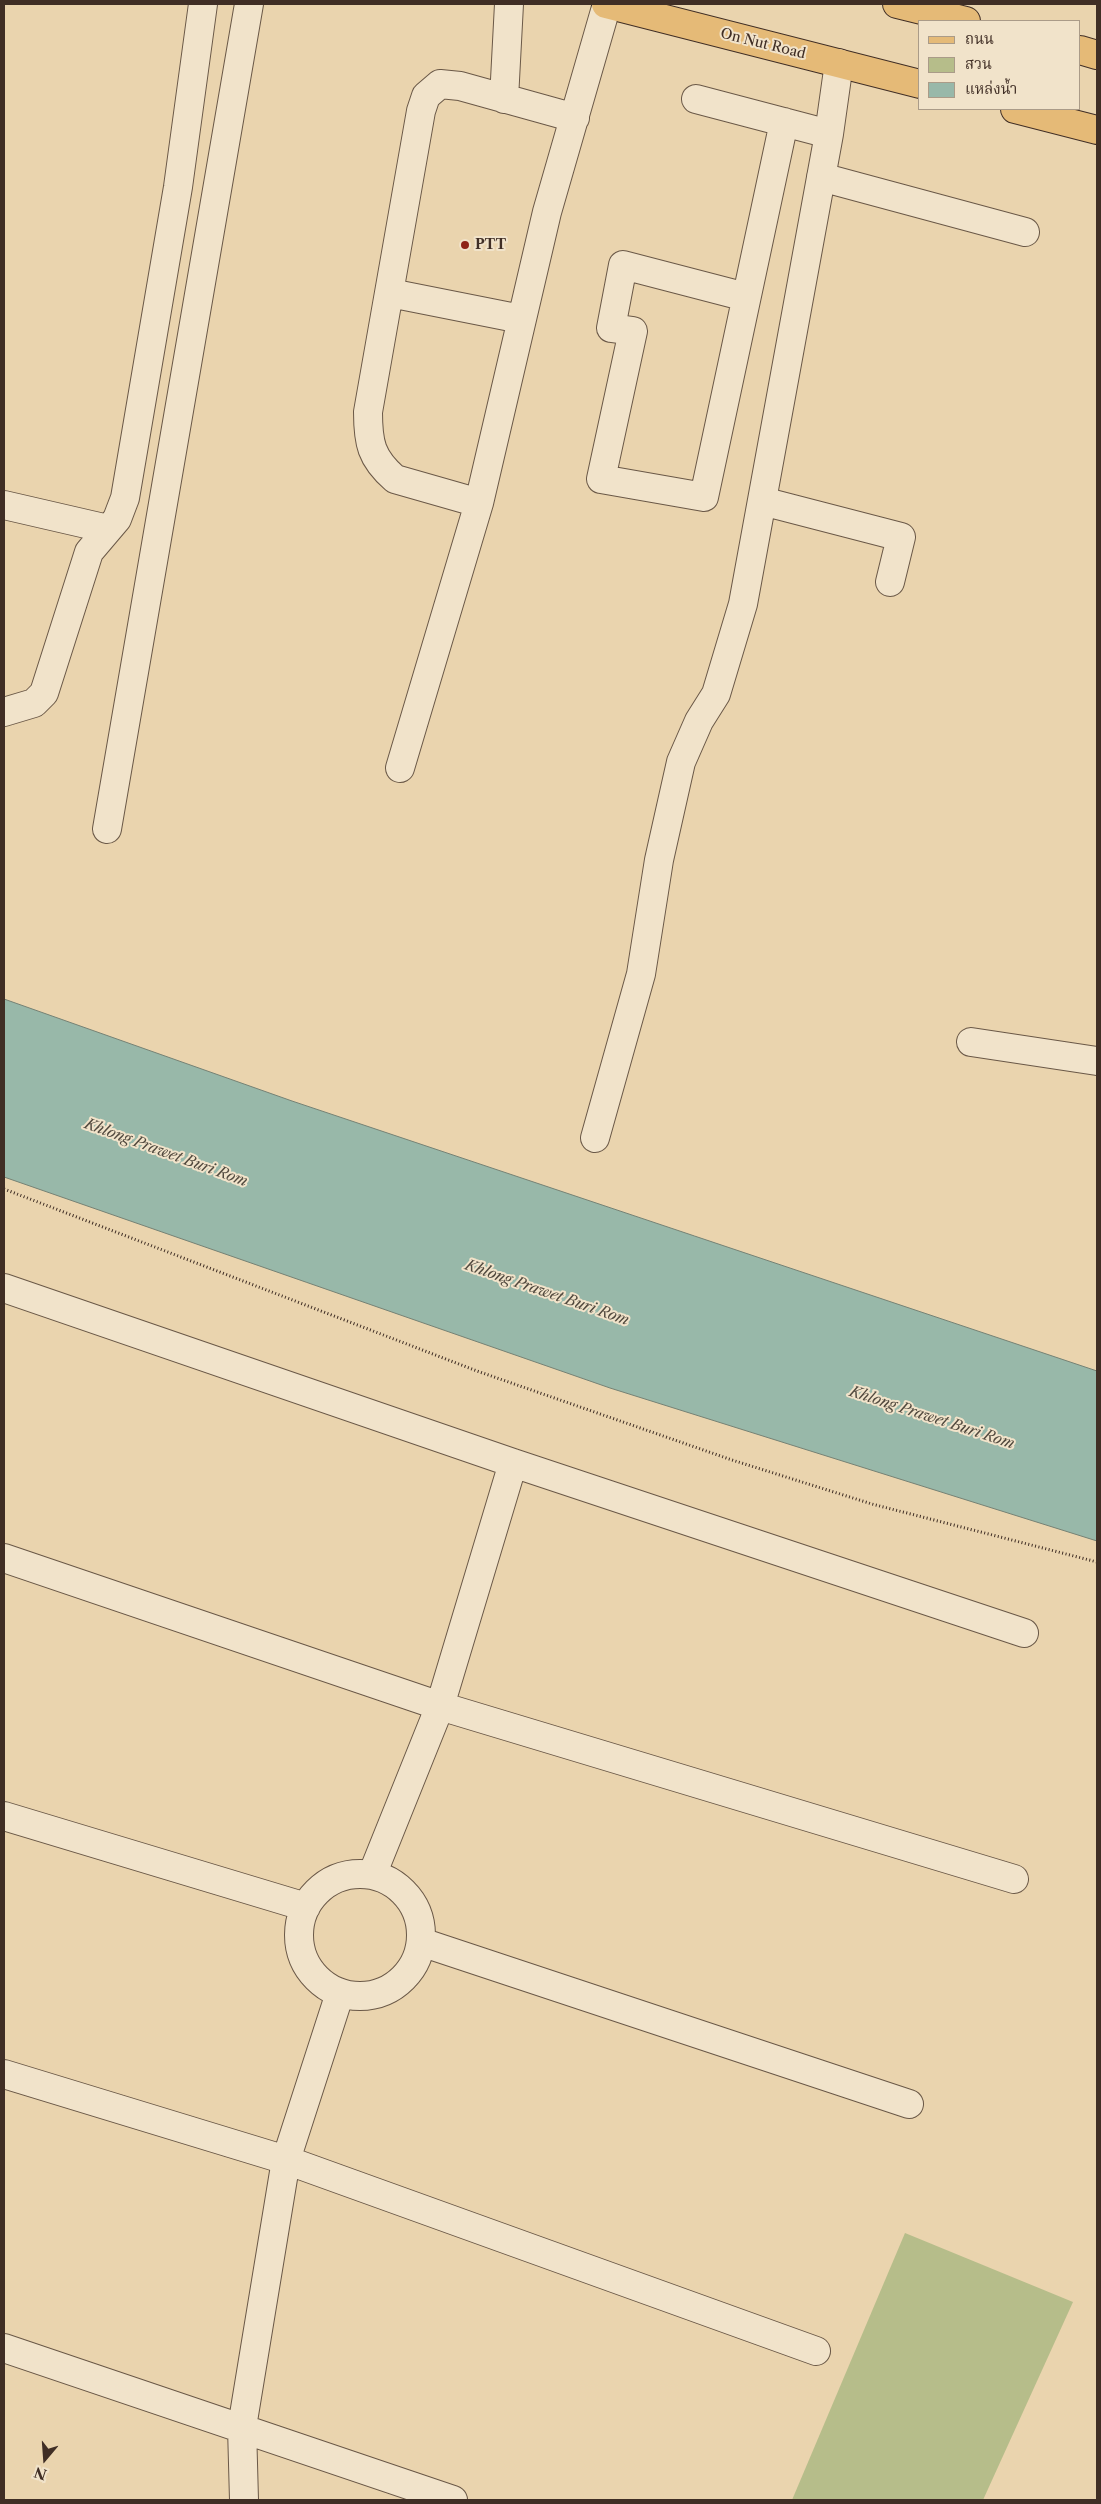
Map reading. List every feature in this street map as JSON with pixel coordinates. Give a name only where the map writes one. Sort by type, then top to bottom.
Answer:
[{"type":"main road","name":"On Nut Road","points":[[606,4],[918,83]]},
{"type":"main road","points":[[897,4],[962,20]]},
{"type":"main road","points":[[1081,50],[1097,55]]},
{"type":"main road","points":[[1019,110],[1097,130]]},
{"type":"street","points":[[4,712],[34,703],[44,694],[89,552],[117,519],[126,498],[178,187],[203,4]]},
{"type":"street","points":[[107,830],[249,4]]},
{"type":"street","points":[[504,99],[509,4]]},
{"type":"street","points":[[400,768],[479,503],[547,212],[606,4]]},
{"type":"street","points":[[595,1138],[641,974],[659,860],[681,762],[699,721],[716,694],[743,604],[829,134],[839,63]]},
{"type":"street","points":[[479,503],[395,479],[385,471],[372,453],[368,436],[368,412],[421,111],[426,96],[440,84],[460,86],[575,118]]},
{"type":"street","points":[[696,99],[829,134]]},
{"type":"street","points":[[746,298],[623,265],[611,328],[633,331],[601,479],[704,497],[784,122]]},
{"type":"street","points":[[821,177],[1025,232]]},
{"type":"street","points":[[390,293],[521,319]]},
{"type":"street","points":[[762,501],[901,537],[890,582]]},
{"type":"street","points":[[4,505],[108,529]]},
{"type":"street","points":[[971,1042],[1097,1061]]},
{"type":"street","points":[[4,1288],[513,1463],[1024,1634]]},
{"type":"street","points":[[372,1875],[440,1706],[513,1463]]},
{"type":"street","points":[[4,1558],[440,1706],[1014,1879]]},
{"type":"street","points":[[4,1816],[306,1907]]},
{"type":"street","points":[[353,1875],[372,1875],[389,1881],[404,1892],[415,1907],[420,1924],[421,1942],[417,1960],[407,1975],[393,1987],[376,1994],[358,1996],[340,1993],[322,1982],[308,1967],[300,1948],[300,1927],[306,1907],[318,1891],[334,1880],[353,1875]]},
{"type":"street","points":[[421,1942],[910,2104]]},
{"type":"street","points":[[244,2500],[242,2427],[286,2160],[340,1993]]},
{"type":"street","points":[[4,2074],[286,2160],[816,2352]]},
{"type":"street","points":[[4,2348],[454,2500]]},
{"type":"path","points":[[4,1189],[477,1370],[732,1460],[872,1504],[1097,1562]]},
{"type":"green space","points":[[905,2233],[1073,2302],[983,2500],[792,2500]]},
{"type":"water","name":"Khlong Prawet Buri Rom","points":[[4,999],[292,1101],[1097,1371],[1097,1541],[610,1388],[4,1177]]},
{"type":"place","name":"PTT","points":[[465,245]]}]
